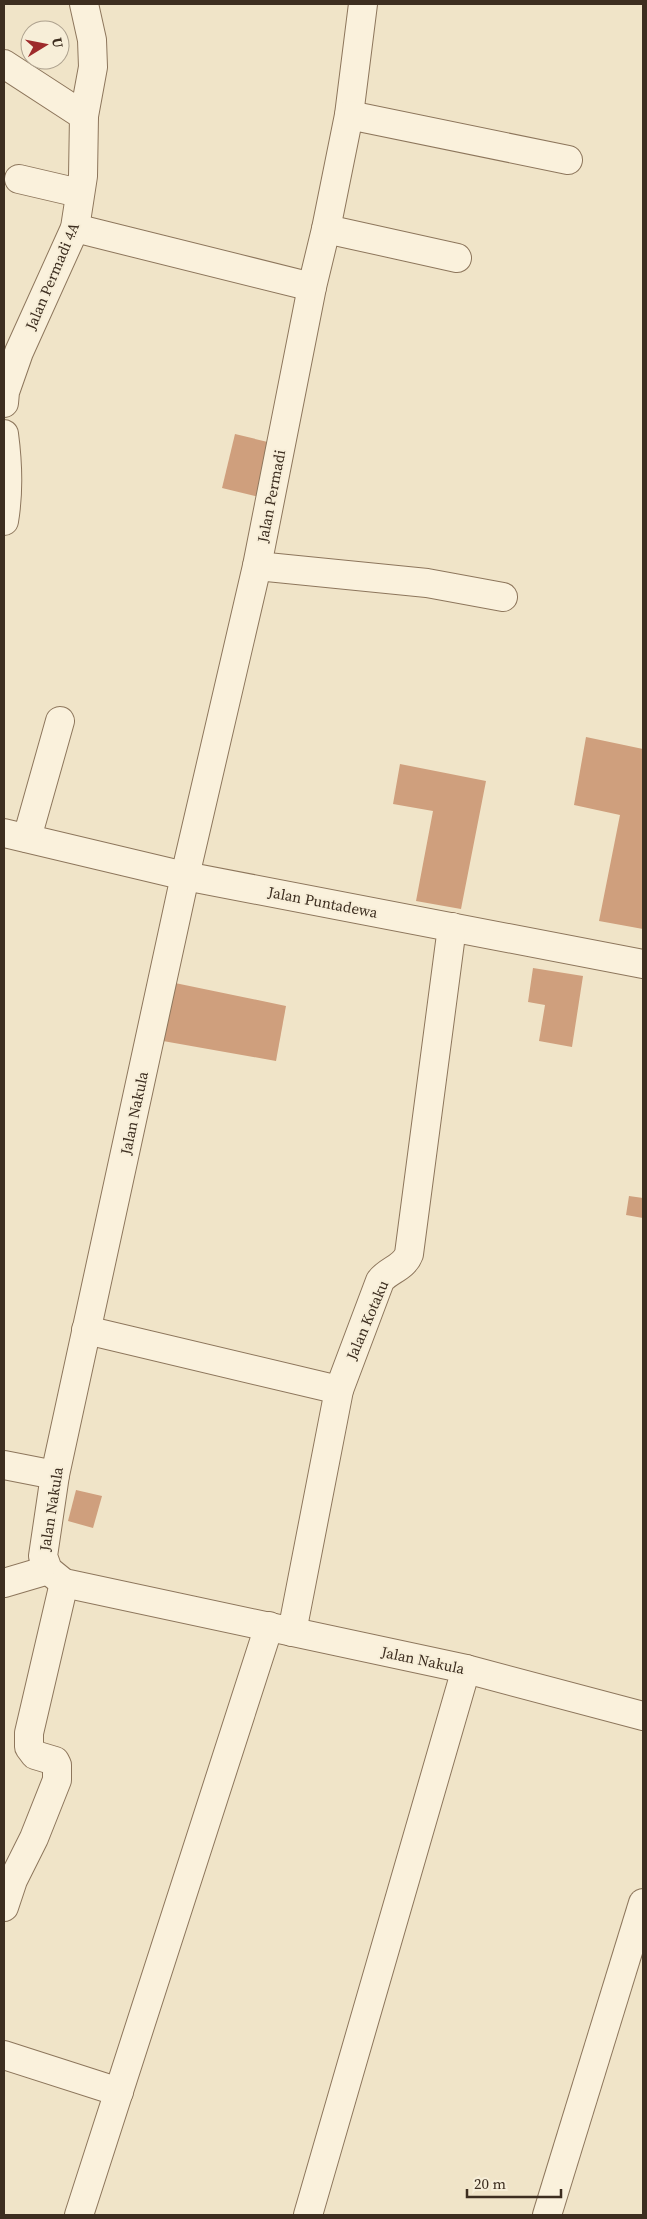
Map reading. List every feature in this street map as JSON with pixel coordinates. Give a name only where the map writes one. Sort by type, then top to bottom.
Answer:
[{"type":"street","name":"Jalan Permadi 4A","points":[[4,403],[5,392],[20,352],[75,228],[83,176],[84,116],[93,68],[92,40],[84,4]]},
{"type":"street","name":"Jalan Permadi","points":[[186,876],[257,566],[312,287],[349,115],[363,4]]},
{"type":"street","points":[[4,64],[84,116]]},
{"type":"street","points":[[349,115],[568,160]]},
{"type":"street","points":[[19,179],[79,193]]},
{"type":"street","points":[[75,228],[312,287]]},
{"type":"street","points":[[326,228],[457,258]]},
{"type":"street","points":[[4,434],[8,493],[4,521]]},
{"type":"street","points":[[257,566],[427,583],[503,597]]},
{"type":"street","points":[[15,836],[60,721]]},
{"type":"street","name":"Jalan Puntadewa","points":[[15,836],[186,876],[643,964]]},
{"type":"street","name":"Jalan Nakula","points":[[186,876],[55,1475],[43,1556],[56,1577],[466,1669],[643,1716]]},
{"type":"street","name":"Jalan Kotaku","points":[[79,2215],[118,2092],[281,1629],[339,1390],[380,1282],[384,1276],[404,1263],[409,1254],[452,926]]},
{"type":"street","points":[[86,1330],[339,1390]]},
{"type":"street","points":[[4,1465],[55,1475]]},
{"type":"street","points":[[4,1583],[56,1577],[29,1733],[29,1747],[35,1755],[55,1761],[57,1765],[57,1780],[34,1838],[13,1880],[4,1907]]},
{"type":"street","points":[[308,2215],[466,1669]]},
{"type":"street","points":[[547,2215],[643,1903]]},
{"type":"street","points":[[4,2055],[118,2092]]},
{"type":"building","points":[[235,434],[276,444],[263,498],[222,488]]},
{"type":"building","points":[[586,737],[643,749],[643,929],[599,921],[620,815],[574,805]]},
{"type":"building","points":[[400,764],[486,781],[461,909],[416,901],[433,811],[393,804]]},
{"type":"building","points":[[533,968],[583,976],[572,1047],[539,1041],[545,1005],[528,1002]]},
{"type":"building","points":[[175,983],[286,1006],[276,1061],[163,1041]]},
{"type":"building","points":[[629,1196],[643,1198],[643,1218],[626,1215]]},
{"type":"building","points":[[76,1490],[102,1496],[93,1528],[68,1521]]}]
